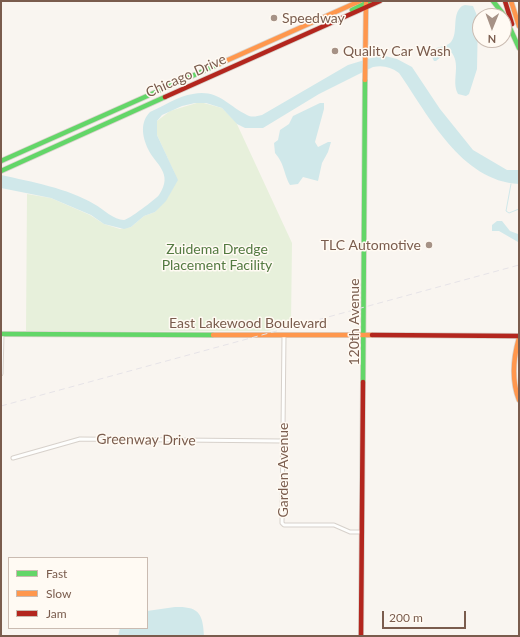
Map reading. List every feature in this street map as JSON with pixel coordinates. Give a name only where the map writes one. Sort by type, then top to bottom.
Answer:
[{"type":"main road","name":"Chicago Drive","points":[[1,161],[360,1]]},
{"type":"main road","name":"Chicago Drive","points":[[1,171],[340,19],[367,3],[380,1]]},
{"type":"main road","points":[[493,1],[504,15],[519,48]]},
{"type":"main road","points":[[504,1],[519,48]]},
{"type":"main road","points":[[512,1],[519,10]]},
{"type":"main road","points":[[512,1],[519,26]]},
{"type":"main road","name":"120th Avenue","points":[[361,636],[367,3]]},
{"type":"main road","points":[[300,37],[298,33],[306,25]]},
{"type":"main road","points":[[204,80],[205,77],[235,64],[237,60],[236,56]]},
{"type":"main road","points":[[98,118],[99,127]]},
{"type":"main road","name":"East Lakewood Boulevard","points":[[1,334],[519,337]]},
{"type":"main road","points":[[519,337],[513,376],[514,387],[519,400]]},
{"type":"street","points":[[1,334],[1,374]]},
{"type":"street","name":"Garden Avenue","points":[[284,335],[282,523],[284,525],[334,525],[350,532],[362,532]]},
{"type":"street","name":"Greenway Drive","points":[[13,458],[80,439],[282,441]]},
{"type":"green space","name":"Zuidema Dredge Placement Facility","points":[[200,102],[222,108],[236,122],[292,243],[291,324],[268,331],[26,331],[27,194],[51,198],[90,215],[104,224],[120,229],[131,227],[144,216],[155,212],[172,190],[174,172],[157,135],[157,121],[170,111]]},
{"type":"water","points":[[462,6],[473,6],[474,8],[472,8],[472,48],[477,48],[477,69],[469,94],[466,96],[458,94],[456,89],[456,63],[452,53],[447,52],[436,61],[434,61],[432,57],[433,50],[451,42],[455,33],[457,14]]},
{"type":"water","points":[[381,55],[397,59],[412,67],[440,109],[473,150],[507,170],[519,170],[519,184],[498,180],[480,171],[463,159],[448,144],[399,73],[393,69],[380,66],[373,67],[319,94],[263,128],[245,128],[237,124],[222,108],[206,103],[195,103],[182,106],[162,115],[157,121],[157,135],[178,180],[166,201],[155,212],[144,216],[131,227],[124,229],[104,224],[91,215],[51,198],[1,188],[1,175],[49,186],[84,198],[120,220],[127,219],[159,195],[165,181],[162,169],[148,149],[144,139],[143,125],[150,112],[187,95],[202,93],[216,96],[249,116],[262,115],[348,65]]},
{"type":"water","points":[[320,103],[324,103],[324,109],[315,142],[318,147],[331,142],[322,163],[318,181],[303,177],[298,184],[290,185],[281,161],[275,153],[274,143],[278,140],[280,130],[289,124],[293,116]]},
{"type":"water","points":[[497,221],[502,221],[510,231],[518,234],[518,242],[499,231],[492,231],[492,225]]},
{"type":"water","points":[[175,607],[190,608],[201,617],[204,636],[118,636],[120,629],[148,629],[148,611]]},
{"type":"waterway","points":[[511,184],[506,211],[509,213],[519,209]]},
{"type":"railway","points":[[1,406],[519,265]]},
{"type":"traffic: fast","points":[[352,10],[370,1]]},
{"type":"traffic: fast","points":[[493,1],[504,15],[519,48]]},
{"type":"traffic: fast","points":[[1,161],[219,64]]},
{"type":"traffic: fast","points":[[363,382],[365,80]]},
{"type":"traffic: fast","points":[[1,171],[165,97]]},
{"type":"traffic: fast","points":[[1,334],[213,335]]},
{"type":"traffic: slow","points":[[219,64],[360,1]]},
{"type":"traffic: slow","points":[[511,1],[519,26]]},
{"type":"traffic: slow","points":[[365,80],[366,3]]},
{"type":"traffic: slow","points":[[213,335],[372,335]]},
{"type":"traffic: slow","points":[[519,338],[515,354],[514,369],[516,392],[519,400]]},
{"type":"traffic: jam","points":[[165,97],[380,1]]},
{"type":"traffic: jam","points":[[505,1],[507,8]]},
{"type":"traffic: jam","points":[[372,335],[519,336]]},
{"type":"traffic: jam","points":[[361,636],[363,382]]},
{"type":"place","name":"Speedway","points":[[274,18]]},
{"type":"place","name":"Quality Car Wash","points":[[335,51]]},
{"type":"place","name":"TLC Automotive","points":[[429,245]]}]
